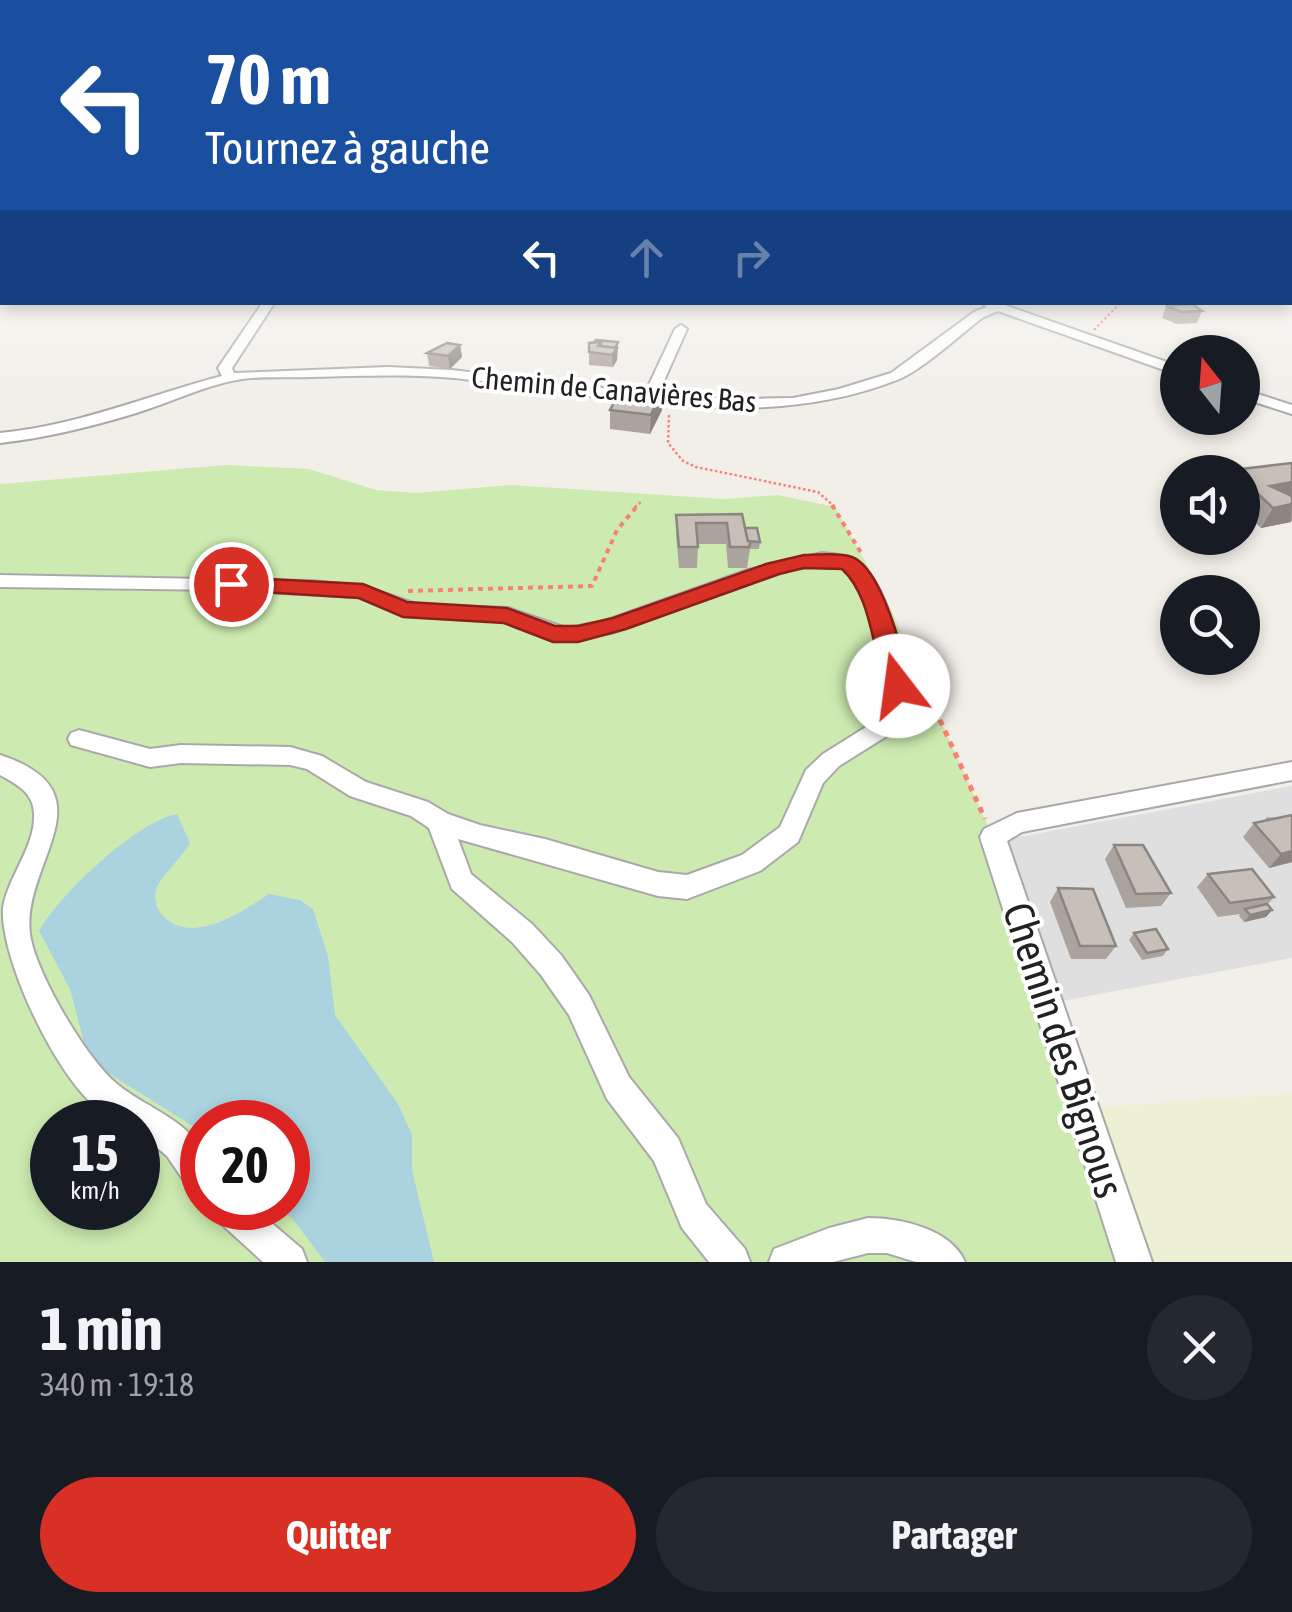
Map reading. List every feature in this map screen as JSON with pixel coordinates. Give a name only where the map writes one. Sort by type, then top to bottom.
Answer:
[{"type":"street","points":[[230,378],[225,368],[267,305]]},
{"type":"street","points":[[990,305],[1160,365]]},
{"type":"street","name":"Chemin de Canavières Bas","points":[[0,438],[36,434],[129,412],[188,388],[230,378],[388,372],[452,374],[650,398],[793,402],[842,394],[896,376],[990,305]]},
{"type":"street","points":[[650,398],[681,329]]},
{"type":"street","points":[[1260,399],[1292,410]]},
{"type":"street","points":[[0,581],[231,584],[363,591],[403,609],[507,616],[553,634],[578,634],[618,624],[773,569],[831,560],[848,562],[862,576],[892,655],[899,707],[882,728],[830,760],[814,778],[789,834],[751,863],[686,887],[658,884],[439,822],[419,809],[358,789],[314,762],[290,756],[195,754],[150,758],[79,739]]},
{"type":"street","points":[[0,764],[25,774],[44,793],[48,817],[44,836],[21,885],[16,936],[50,1016],[70,1055],[101,1092],[174,1139],[180,1147]]},
{"type":"street","points":[[993,838],[1017,823],[1292,770]]},
{"type":"street","points":[[439,822],[461,881],[522,933],[552,965],[579,1005],[618,1088],[666,1150],[694,1216],[732,1262]]},
{"type":"street","name":"Chemin des Bignous","points":[[993,838],[1134,1262]]},
{"type":"street","points":[[253,1230],[289,1262]]},
{"type":"street","points":[[787,1262],[840,1239],[885,1234],[918,1242],[947,1262]]},
{"type":"path","points":[[1088,341],[1086,336],[1117,305]]},
{"type":"path","points":[[670,398],[668,443],[683,461],[818,492],[835,507],[869,566]]},
{"type":"path","points":[[363,591],[592,586],[609,552],[614,529],[642,501]]},
{"type":"path","points":[[911,656],[993,838]]},
{"type":"shaded area","points":[[1292,786],[1292,958],[1062,1001],[1003,840]]},
{"type":"green space","points":[[226,465],[309,469],[376,490],[416,493],[511,485],[724,499],[778,495],[835,507],[887,601],[993,837],[1134,1262],[0,1262],[0,484]]},
{"type":"green space","points":[[1292,1094],[1292,1262],[1150,1262],[1099,1107]]},
{"type":"water","points":[[177,814],[190,843],[160,881],[155,895],[161,913],[175,924],[188,928],[217,923],[269,894],[300,900],[313,909],[328,956],[335,1015],[398,1104],[412,1135],[412,1170],[434,1262],[325,1262],[301,1230],[310,1230],[310,1100],[180,1100],[180,1118],[160,1106],[160,1100],[151,1100],[89,1061],[70,989],[39,931],[63,899],[100,862],[160,820]]},
{"type":"building","points":[[1193,305],[1202,311],[1182,312],[1166,306]]},
{"type":"building","points":[[601,342],[598,346],[617,348],[612,355],[589,352],[589,343]]},
{"type":"building","points":[[618,342],[615,348],[593,343]]},
{"type":"building","points":[[447,343],[460,345],[448,356],[427,353]]},
{"type":"building","points":[[623,386],[662,390],[651,415],[610,410]]},
{"type":"building","points":[[1292,463],[1292,482],[1270,486],[1292,496],[1292,504],[1273,508],[1260,496],[1260,467]]},
{"type":"building","points":[[742,514],[751,541],[749,547],[730,547],[727,523],[696,523],[698,547],[679,547],[676,515]]},
{"type":"building","points":[[745,528],[757,528],[760,542],[748,541]]},
{"type":"building","points":[[1292,815],[1292,851],[1281,854],[1254,823]]},
{"type":"building","points":[[1114,845],[1143,845],[1171,893],[1136,894]]},
{"type":"building","points":[[1252,869],[1274,897],[1230,903],[1208,874]]},
{"type":"building","points":[[1058,888],[1093,889],[1116,946],[1080,946]]},
{"type":"building","points":[[1267,904],[1272,910],[1250,915],[1245,909]]},
{"type":"building","points":[[1156,929],[1168,949],[1147,953],[1134,933]]},
{"type":"route","points":[[231,584],[363,591],[403,609],[507,616],[520,618],[537,630],[578,634],[618,624],[773,569],[804,562],[848,562],[862,576],[892,655],[898,686]]}]
